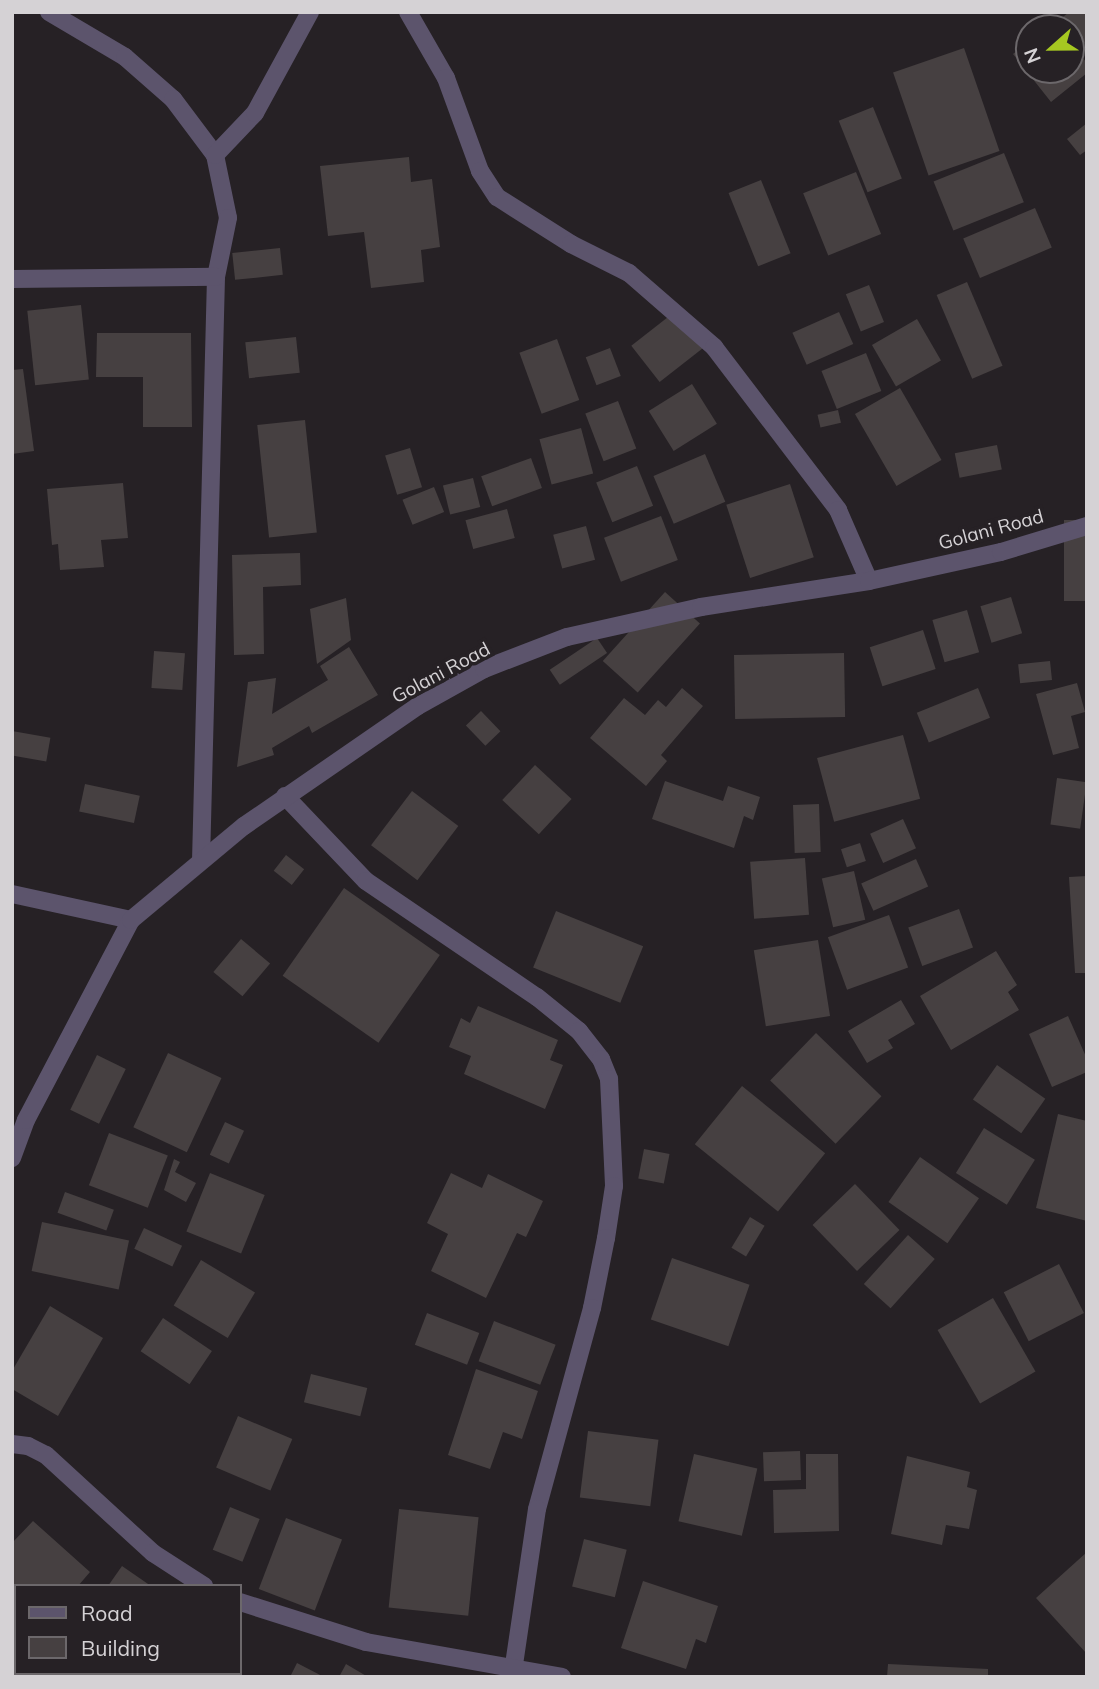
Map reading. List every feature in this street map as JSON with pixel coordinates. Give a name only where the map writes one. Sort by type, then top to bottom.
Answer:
[{"type":"street","points":[[49,12],[125,57],[173,99],[215,155],[228,218],[216,277],[201,860]]},
{"type":"street","points":[[215,155],[255,113],[310,12]]},
{"type":"street","points":[[408,12],[446,78],[480,172],[497,197],[561,238],[629,273],[713,347],[838,510],[869,581]]},
{"type":"street","points":[[12,279],[216,277]]},
{"type":"street","name":"Golani Road","points":[[12,1158],[26,1120],[131,920],[201,860],[285,796],[418,706],[484,669],[567,638],[701,607],[869,581],[1001,552],[1087,526]]},
{"type":"street","points":[[285,796],[366,881],[537,997],[579,1031],[601,1059],[608,1079],[614,1186],[606,1238],[592,1308],[537,1509],[514,1665]]},
{"type":"street","points":[[12,894],[131,920]]},
{"type":"street","points":[[12,1444],[28,1446],[46,1455],[153,1553],[201,1584]]},
{"type":"street","points":[[242,1603],[366,1642],[514,1665],[562,1677]]},
{"type":"building","points":[[1087,12],[1087,46],[1085,14],[1067,14]]},
{"type":"building","points":[[964,48],[999,151],[929,175],[893,72]]},
{"type":"building","points":[[1037,84],[1073,84],[1051,102]]},
{"type":"building","points":[[873,107],[902,178],[868,192],[839,121]]},
{"type":"building","points":[[1087,123],[1087,150],[1080,155],[1067,139]]},
{"type":"building","points":[[1004,153],[1024,202],[953,231],[934,181]]},
{"type":"building","points":[[409,157],[411,182],[432,179],[440,247],[421,250],[424,282],[371,288],[364,232],[328,236],[320,166]]},
{"type":"building","points":[[856,172],[881,234],[828,255],[803,193]]},
{"type":"building","points":[[761,180],[791,253],[758,266],[729,193]]},
{"type":"building","points":[[1035,208],[1052,248],[980,278],[963,238]]},
{"type":"building","points":[[280,248],[283,275],[235,280],[232,253]]},
{"type":"building","points":[[967,282],[1003,366],[972,379],[937,295]]},
{"type":"building","points":[[869,285],[884,322],[861,331],[846,294]]},
{"type":"building","points":[[81,305],[89,380],[35,385],[27,311]]},
{"type":"building","points":[[677,310],[705,346],[660,382],[631,346]]},
{"type":"building","points":[[839,312],[853,344],[807,365],[792,333]]},
{"type":"building","points":[[917,319],[941,361],[896,387],[872,345]]},
{"type":"building","points":[[97,333],[191,333],[192,427],[143,427],[143,377],[96,377]]},
{"type":"building","points":[[296,337],[300,373],[249,378],[245,342]]},
{"type":"building","points":[[557,339],[579,400],[542,414],[519,353]]},
{"type":"building","points":[[610,348],[621,376],[596,385],[586,357]]},
{"type":"building","points":[[866,353],[881,391],[837,409],[821,371]]},
{"type":"building","points":[[23,369],[34,451],[12,454],[12,370]]},
{"type":"building","points":[[692,384],[717,424],[674,451],[649,411]]},
{"type":"building","points":[[900,388],[942,460],[896,486],[855,414]]},
{"type":"building","points":[[618,401],[636,449],[604,461],[585,414]]},
{"type":"building","points":[[838,410],[841,423],[820,427],[818,415]]},
{"type":"building","points":[[305,420],[317,532],[269,537],[257,425]]},
{"type":"building","points":[[581,428],[593,473],[552,485],[539,439]]},
{"type":"building","points":[[997,445],[1002,470],[960,478],[955,453]]},
{"type":"building","points":[[410,448],[422,487],[397,495],[385,456]]},
{"type":"building","points":[[705,454],[725,502],[674,524],[653,476]]},
{"type":"building","points":[[531,458],[542,488],[492,506],[481,476]]},
{"type":"building","points":[[637,466],[653,506],[612,522],[596,482]]},
{"type":"building","points":[[473,478],[480,507],[450,515],[443,485]]},
{"type":"building","points":[[123,483],[128,538],[101,540],[104,567],[60,570],[58,544],[52,545],[47,489]]},
{"type":"building","points":[[790,484],[814,557],[750,578],[726,505]]},
{"type":"building","points":[[434,487],[444,512],[413,525],[402,500]]},
{"type":"building","points":[[507,509],[515,538],[473,549],[465,520]]},
{"type":"building","points":[[661,516],[678,560],[621,582],[604,538]]},
{"type":"building","points":[[1064,520],[1087,520],[1087,601],[1064,601]]},
{"type":"building","points":[[586,526],[595,560],[562,569],[553,535]]},
{"type":"building","points":[[300,553],[301,585],[263,587],[264,654],[234,655],[232,555]]},
{"type":"building","points":[[665,592],[700,623],[638,693],[603,661]]},
{"type":"building","points":[[1011,597],[1022,633],[992,643],[980,606]]},
{"type":"building","points":[[346,598],[351,640],[317,664],[310,609]]},
{"type":"building","points":[[967,610],[979,652],[945,662],[932,620]]},
{"type":"building","points":[[923,630],[936,669],[882,686],[870,647]]},
{"type":"building","points":[[597,638],[607,653],[560,685],[550,670]]},
{"type":"building","points":[[349,647],[378,695],[312,733],[309,726],[272,748],[274,755],[237,767],[248,682],[276,678],[272,714],[328,680],[320,666]]},
{"type":"building","points":[[154,651],[185,653],[182,690],[151,688]]},
{"type":"building","points":[[844,653],[845,717],[735,719],[734,655]]},
{"type":"building","points":[[1050,661],[1052,680],[1020,683],[1018,664]]},
{"type":"building","points":[[1077,683],[1085,712],[1071,716],[1079,748],[1053,755],[1036,694]]},
{"type":"building","points":[[682,688],[703,706],[661,755],[667,761],[646,786],[590,738],[624,698],[645,715],[658,700],[666,707]]},
{"type":"building","points":[[978,688],[990,718],[929,742],[917,713]]},
{"type":"building","points":[[481,711],[500,731],[485,746],[466,726]]},
{"type":"building","points":[[12,731],[50,738],[46,761],[12,755]]},
{"type":"building","points":[[903,735],[920,799],[834,822],[817,758]]},
{"type":"building","points":[[535,765],[572,799],[539,834],[502,800]]},
{"type":"building","points":[[1057,778],[1087,782],[1080,829],[1050,825]]},
{"type":"building","points":[[665,781],[723,801],[728,786],[760,797],[753,820],[744,816],[734,848],[652,819]]},
{"type":"building","points":[[85,784],[140,796],[134,823],[79,811]]},
{"type":"building","points":[[412,791],[458,826],[417,880],[371,845]]},
{"type":"building","points":[[819,804],[821,852],[795,853],[793,805]]},
{"type":"building","points":[[903,819],[916,848],[883,863],[870,834]]},
{"type":"building","points":[[860,843],[866,861],[847,867],[841,849]]},
{"type":"building","points":[[286,855],[304,869],[292,885],[274,871]]},
{"type":"building","points":[[805,858],[809,915],[754,919],[750,862]]},
{"type":"building","points":[[916,859],[928,886],[873,911],[861,883]]},
{"type":"building","points":[[854,871],[865,920],[833,927],[822,878]]},
{"type":"building","points":[[1087,876],[1087,973],[1075,973],[1069,877]]},
{"type":"building","points":[[344,888],[440,955],[378,1043],[283,976]]},
{"type":"building","points":[[959,909],[973,948],[922,966],[908,927]]},
{"type":"building","points":[[556,911],[643,946],[620,1003],[533,968]]},
{"type":"building","points":[[889,915],[908,968],[847,990],[828,937]]},
{"type":"building","points":[[241,939],[270,963],[242,996],[213,972]]},
{"type":"building","points":[[818,940],[830,1016],[766,1026],[754,950]]},
{"type":"building","points":[[996,951],[1017,985],[1008,992],[1019,1010],[951,1050],[920,996]]},
{"type":"building","points":[[901,1000],[915,1024],[888,1040],[893,1048],[867,1063],[848,1031]]},
{"type":"building","points":[[478,1006],[558,1040],[550,1060],[563,1065],[545,1109],[464,1074],[471,1056],[449,1047],[461,1018],[470,1023]]},
{"type":"building","points":[[1068,1016],[1087,1059],[1087,1072],[1052,1087],[1029,1034]]},
{"type":"building","points":[[816,1033],[881,1096],[836,1144],[770,1080]]},
{"type":"building","points":[[168,1053],[221,1078],[187,1152],[133,1127]]},
{"type":"building","points":[[97,1055],[126,1069],[99,1124],[70,1110]]},
{"type":"building","points":[[997,1065],[1045,1099],[1021,1133],[973,1099]]},
{"type":"building","points":[[742,1086],[825,1153],[778,1212],[695,1144]]},
{"type":"building","points":[[1058,1114],[1087,1121],[1087,1221],[1036,1208]]},
{"type":"building","points":[[225,1122],[244,1131],[229,1164],[210,1155]]},
{"type":"building","points":[[984,1128],[1035,1160],[1007,1205],[956,1173]]},
{"type":"building","points":[[109,1133],[168,1156],[148,1208],[89,1185]]},
{"type":"building","points":[[644,1149],[670,1154],[664,1183],[638,1178]]},
{"type":"building","points":[[920,1157],[979,1198],[947,1243],[888,1202]]},
{"type":"building","points":[[174,1159],[180,1162],[175,1172],[196,1183],[186,1202],[164,1190]]},
{"type":"building","points":[[210,1173],[265,1195],[241,1254],[186,1231]]},
{"type":"building","points":[[451,1173],[482,1188],[488,1174],[543,1201],[526,1237],[517,1233],[486,1298],[431,1271],[448,1234],[427,1223]]},
{"type":"building","points":[[855,1184],[899,1230],[857,1271],[813,1225]]},
{"type":"building","points":[[65,1192],[114,1210],[106,1230],[57,1213]]},
{"type":"building","points":[[750,1217],[765,1226],[746,1257],[731,1248]]},
{"type":"building","points":[[42,1222],[129,1241],[119,1289],[32,1271]]},
{"type":"building","points":[[144,1228],[182,1246],[172,1267],[134,1249]]},
{"type":"building","points":[[908,1235],[935,1259],[891,1308],[864,1284]]},
{"type":"building","points":[[672,1258],[750,1285],[728,1346],[651,1319]]},
{"type":"building","points":[[201,1260],[255,1292],[228,1338],[174,1305]]},
{"type":"building","points":[[1059,1264],[1084,1313],[1029,1341],[1004,1292]]},
{"type":"building","points":[[993,1298],[1036,1372],[980,1404],[938,1330]]},
{"type":"building","points":[[50,1306],[103,1338],[58,1416],[12,1389],[12,1371]]},
{"type":"building","points":[[427,1313],[479,1333],[467,1365],[415,1345]]},
{"type":"building","points":[[163,1318],[212,1351],[190,1384],[141,1351]]},
{"type":"building","points":[[494,1321],[556,1345],[540,1385],[479,1361]]},
{"type":"building","points":[[476,1369],[538,1391],[522,1439],[503,1432],[490,1469],[448,1455]]},
{"type":"building","points":[[311,1374],[367,1388],[360,1416],[304,1402]]},
{"type":"building","points":[[238,1416],[292,1439],[270,1491],[216,1468]]},
{"type":"building","points":[[588,1431],[658,1440],[650,1506],[580,1498]]},
{"type":"building","points":[[800,1451],[801,1480],[764,1481],[763,1452]]},
{"type":"building","points":[[694,1454],[757,1469],[742,1536],[678,1521]]},
{"type":"building","points":[[806,1454],[838,1454],[839,1531],[774,1533],[773,1490],[806,1489]]},
{"type":"building","points":[[907,1456],[970,1472],[967,1487],[977,1490],[969,1529],[946,1525],[942,1545],[891,1534]]},
{"type":"building","points":[[230,1507],[260,1519],[242,1562],[213,1550]]},
{"type":"building","points":[[399,1509],[479,1517],[468,1616],[389,1607]]},
{"type":"building","points":[[286,1518],[342,1540],[315,1610],[259,1589]]},
{"type":"building","points":[[33,1521],[90,1572],[80,1584],[14,1584],[14,1587],[12,1543]]},
{"type":"building","points":[[584,1539],[627,1550],[615,1597],[572,1587]]},
{"type":"building","points":[[1087,1552],[1087,1654],[1036,1598]]},
{"type":"building","points":[[122,1566],[148,1584],[109,1584]]},
{"type":"building","points":[[643,1581],[718,1606],[706,1643],[696,1639],[686,1669],[621,1648]]},
{"type":"building","points":[[297,1663],[324,1677],[290,1677]]},
{"type":"building","points":[[346,1664],[368,1677],[339,1677]]},
{"type":"building","points":[[888,1664],[988,1669],[988,1677],[887,1677]]},
{"type":"building","points":[[161,1675],[212,1675],[212,1677]]}]
